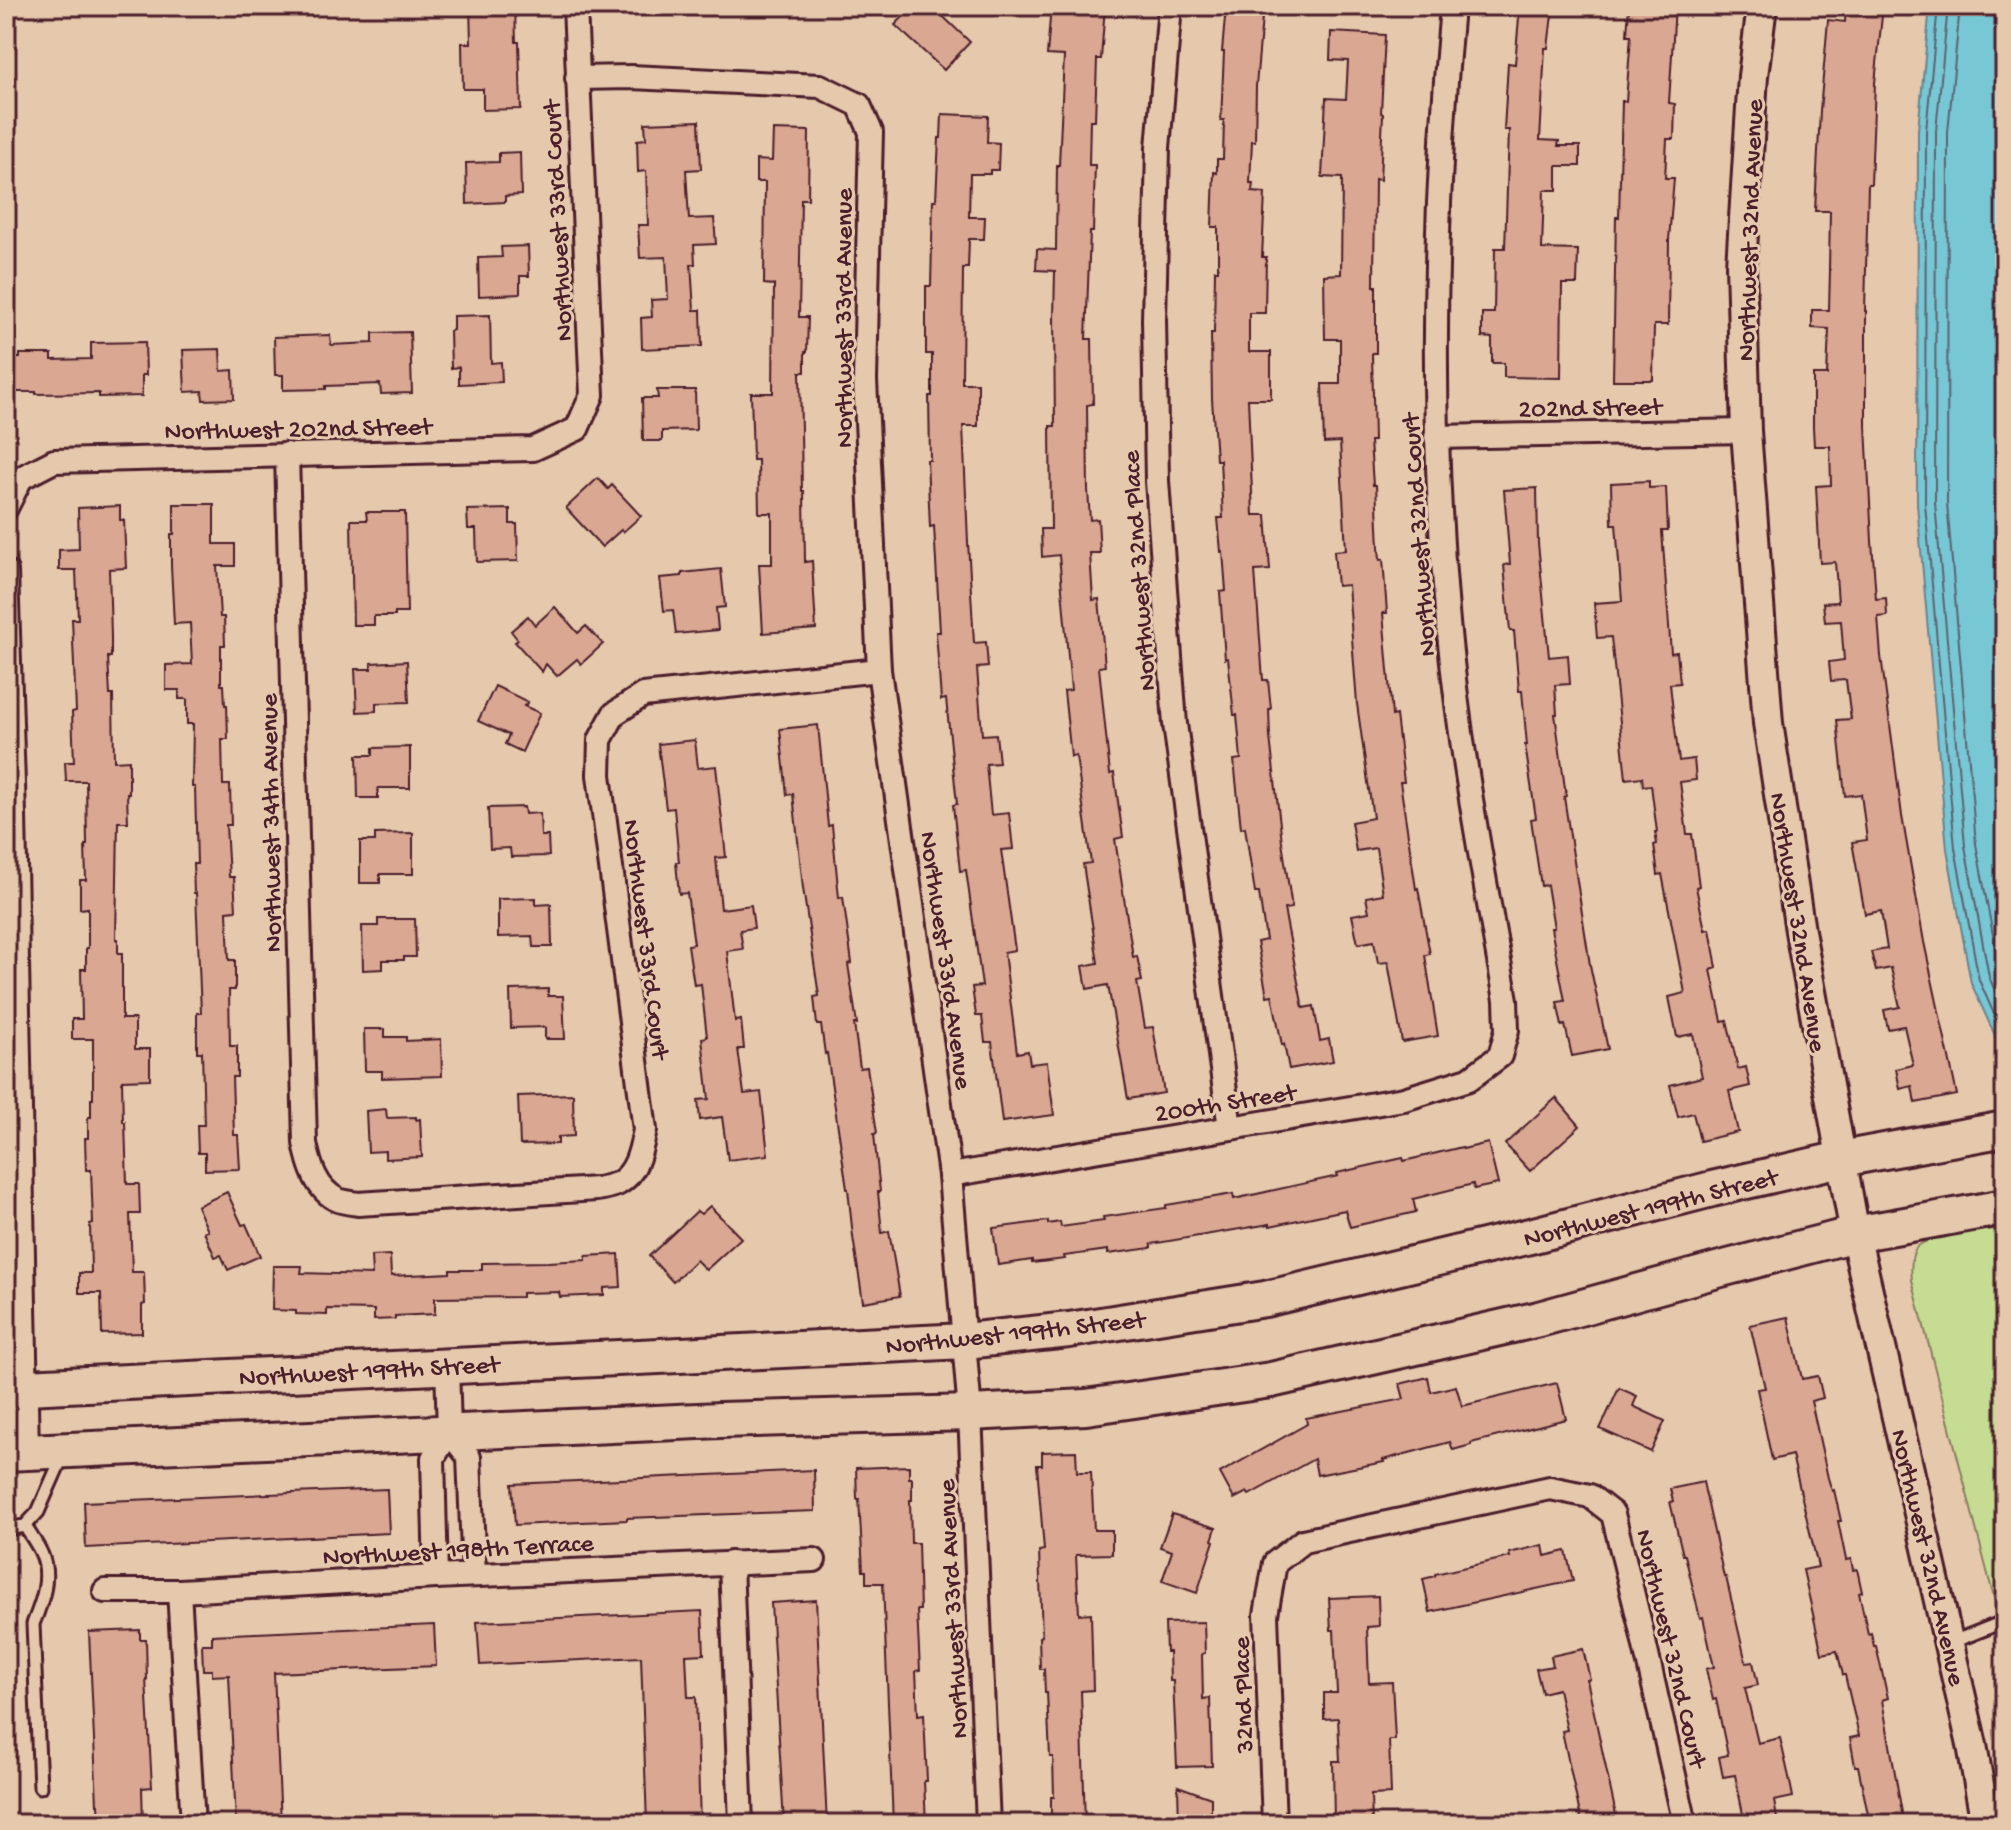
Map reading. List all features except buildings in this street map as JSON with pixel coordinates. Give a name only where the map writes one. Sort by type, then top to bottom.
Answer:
[{"type":"main road","name":"Northwest 199th Street","points":[[16,1387],[725,1354],[965,1341],[1069,1330],[1265,1299],[1841,1159],[2005,1129]]},
{"type":"main road","points":[[16,1452],[1086,1407],[1271,1380],[1539,1319],[1855,1234],[2005,1207]]},
{"type":"street","name":"Northwest 33rd Court","points":[[575,6],[592,395],[577,429]]},
{"type":"street","name":"Northwest 32nd Place","points":[[1170,6],[1158,148],[1154,320],[1157,481],[1175,724],[1230,1128]]},
{"type":"street","name":"Northwest 32nd Court","points":[[1452,6],[1443,101],[1436,284],[1436,437],[1447,611],[1467,783],[1506,1000],[1507,1030],[1500,1056]]},
{"type":"street","name":"Northwest 32nd Avenue","points":[[1762,6],[1753,76],[1741,266],[1746,431],[1768,723],[1800,931],[1855,1234],[1972,1745],[1986,1824]]},
{"type":"street","name":"Northwest 33rd Avenue","points":[[577,78],[631,77],[820,86],[859,105],[871,132],[865,380],[879,670],[950,1175],[970,1413],[988,1824]]},
{"type":"street","name":"Northwest 202nd Street","points":[[6,508],[21,478],[54,461],[533,449],[577,429]]},
{"type":"street","name":"202nd Street","points":[[1436,437],[1746,431]]},
{"type":"street","name":"Northwest 34th Avenue","points":[[287,454],[305,1143],[310,1167],[323,1187],[336,1199],[358,1204],[597,1189],[620,1183],[631,1172]]},
{"type":"street","points":[[6,571],[15,846],[16,1452]]},
{"type":"street","name":"Northwest 33rd Court","points":[[631,1172],[640,1155],[645,1130],[599,775],[600,740],[614,714],[643,695],[879,670]]},
{"type":"street","name":"200th Street","points":[[950,1175],[1404,1099],[1469,1079],[1500,1056]]},
{"type":"street","points":[[436,1577],[433,1458],[449,1432],[447,1365]]},
{"type":"street","points":[[449,1432],[469,1457],[474,1575]]},
{"type":"street","name":"Northwest 32nd Court","points":[[1275,1563],[1303,1541],[1550,1488],[1590,1496],[1613,1514],[1685,1824]]},
{"type":"street","name":"Northwest 198th Terrace","points":[[105,1591],[179,1591],[814,1560]]},
{"type":"street","points":[[731,1563],[741,1824]]},
{"type":"street","name":"32nd Place","points":[[1274,1824],[1266,1615],[1275,1563]]},
{"type":"street","points":[[179,1591],[193,1824]]},
{"type":"lane","points":[[6,1529],[25,1526],[38,1512],[64,1450]]},
{"type":"lane","points":[[25,1526],[42,1556],[46,1580],[33,1624],[40,1787]]},
{"type":"lane","points":[[1949,1643],[2005,1621]]},
{"type":"green space","points":[[2005,1228],[2005,1641],[1911,1268],[1914,1252],[1922,1243],[1958,1234]]},
{"type":"water","points":[[1930,6],[2005,6],[2005,1053],[1971,983],[1947,849],[1917,504],[1918,130]]}]
